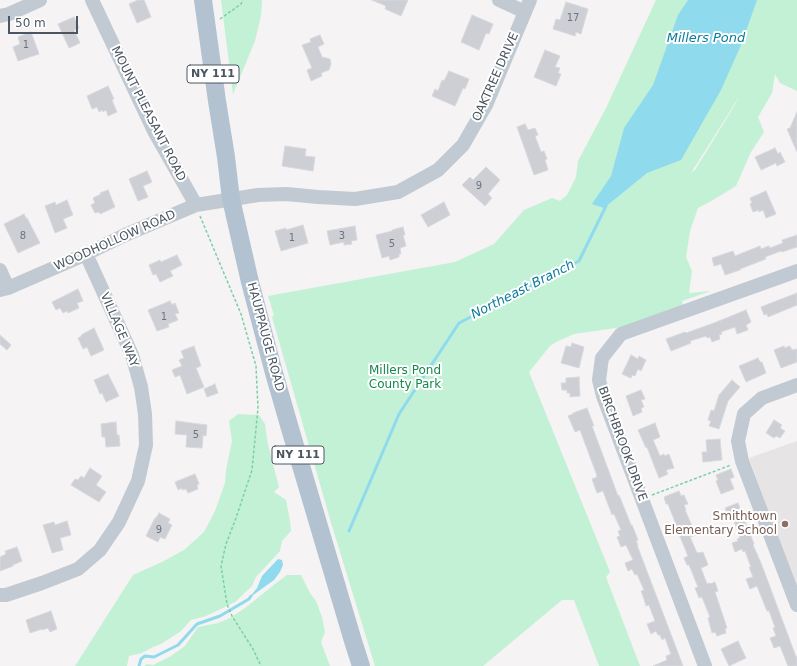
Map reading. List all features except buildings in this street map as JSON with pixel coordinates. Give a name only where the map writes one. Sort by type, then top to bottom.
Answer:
[{"type":"main road","name":"HAUPPAUGE ROAD","points":[[204,0],[231,199],[250,282],[274,373],[361,666]]},
{"type":"street","points":[[0,16],[9,14],[40,0]]},
{"type":"street","name":"MOUNT PLEASANT ROAD","points":[[92,0],[154,131],[196,205]]},
{"type":"street","points":[[499,0],[528,6]]},
{"type":"street","name":"OAKTREE DRIVE","points":[[231,199],[258,195],[286,194],[355,199],[398,192],[438,170],[463,145],[486,105],[528,6]]},
{"type":"street","name":"WOODHOLLOW ROAD","points":[[4,289],[196,205],[231,199]]},
{"type":"street","name":"VILLAGE WAY","points":[[0,595],[6,595],[42,583],[78,569],[100,550],[119,522],[138,480],[146,445],[145,414],[141,388],[132,355],[86,254]]},
{"type":"street","points":[[0,270],[4,289]]},
{"type":"street","name":"BIRCHBROOK DRIVE","points":[[705,666],[603,396],[599,380],[602,358],[621,334],[797,270]]},
{"type":"street","points":[[797,385],[762,398],[744,414],[738,441],[742,461],[797,605]]},
{"type":"path","points":[[207,29],[241,4],[243,0]]},
{"type":"path","points":[[196,205],[241,314],[256,366],[258,408],[252,470],[226,544],[221,566],[226,604],[253,649],[261,666]]},
{"type":"path","points":[[642,499],[742,461]]},
{"type":"shaded area","name":"Smithtown Elementary School","points":[[797,441],[797,589],[749,458]]},
{"type":"green space","points":[[221,0],[262,0],[261,16],[255,41],[233,94]]},
{"type":"green space","name":"Millers Pond County Park","points":[[656,0],[797,0],[797,91],[780,83],[775,74],[772,93],[758,117],[764,132],[751,152],[736,186],[698,208],[690,231],[686,257],[692,271],[689,293],[711,291],[682,301],[683,305],[623,327],[574,334],[556,342],[550,346],[529,372],[610,572],[606,577],[640,666],[599,666],[574,600],[562,600],[483,666],[375,666],[332,526],[272,317],[274,315],[268,296],[455,262],[494,244],[524,210],[552,198],[560,201],[567,195],[576,177],[578,161],[606,108]],"holes":[[[739,97],[695,170],[691,173]]]},
{"type":"green space","points":[[238,414],[259,415],[265,424],[268,445],[279,487],[274,492],[286,500],[290,521],[291,531],[282,541],[280,551],[256,577],[252,586],[235,602],[206,616],[191,620],[181,631],[161,644],[142,653],[129,656],[127,666],[75,666],[133,575],[184,550],[204,532],[215,511],[225,483],[232,441],[229,421]]},
{"type":"green space","points":[[287,575],[301,575],[316,601],[322,617],[325,632],[321,642],[330,666],[144,666],[147,664],[153,665],[171,656],[185,646],[198,627],[218,623],[230,618]]},
{"type":"water","name":"Millers Pond","points":[[688,0],[757,0],[741,45],[721,90],[681,160],[647,173],[604,208],[592,204],[611,176],[624,128],[653,85],[678,15]]},
{"type":"water","points":[[278,559],[282,560],[283,565],[280,572],[274,580],[249,598],[257,588],[262,576]]},
{"type":"waterway","name":"Northeast Branch","points":[[349,531],[399,414],[459,323],[579,261],[606,206]]},
{"type":"waterway","points":[[139,666],[141,659],[145,656],[154,657],[178,645],[197,624],[220,616],[249,599],[251,596]]},
{"type":"place","name":"Smithtown Elementary School","points":[[785,524]]}]
